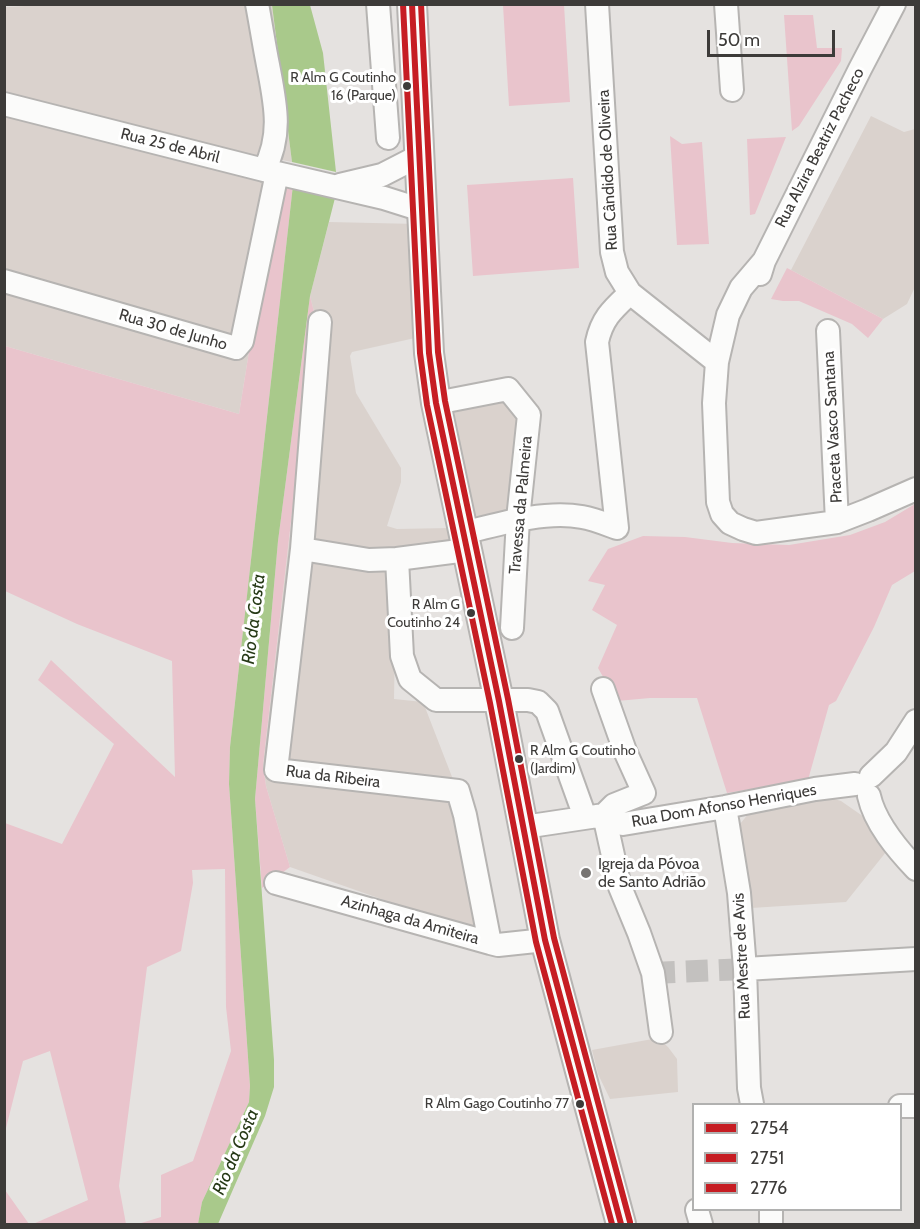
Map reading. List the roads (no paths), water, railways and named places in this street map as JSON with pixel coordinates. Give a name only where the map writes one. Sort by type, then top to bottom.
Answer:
[{"type":"main road","points":[[412,4],[429,353],[436,403],[499,701],[545,940],[621,1224]]},
{"type":"street","points":[[257,4],[276,109],[275,135],[270,159],[274,173]]},
{"type":"street","points":[[378,4],[388,138]]},
{"type":"street","name":"Rua Cândido de Oliveira","points":[[597,4],[612,252],[617,272],[630,293],[719,352]]},
{"type":"street","points":[[726,4],[732,90]]},
{"type":"street","name":"Rua Alzira Beatriz Pacheco","points":[[837,522],[756,533],[730,523],[722,514],[718,502],[714,403],[719,352],[728,315],[741,288],[764,261],[894,4]]},
{"type":"street","name":"Rua 25 de Abril","points":[[4,104],[274,173],[337,186],[422,210]]},
{"type":"street","name":"Rua 25 de Abril","points":[[337,186],[382,175],[419,156]]},
{"type":"street","name":"Rua 30 de Junho","points":[[4,281],[236,348],[242,342],[254,287],[258,256],[270,208],[274,173]]},
{"type":"street","points":[[302,549],[369,560],[397,559],[465,542],[518,519],[581,517],[617,528],[597,342],[600,328],[612,310],[630,293]]},
{"type":"street","name":"Rua da Ribeira","points":[[320,322],[302,549],[276,770],[458,791],[465,815],[490,943]]},
{"type":"street","name":"Praceta Vasco Santana","points":[[828,331],[837,522]]},
{"type":"street","name":"Travessa da Palmeira","points":[[436,403],[508,389],[528,415],[518,519],[512,628]]},
{"type":"street","points":[[837,522],[915,489]]},
{"type":"street","points":[[397,559],[402,656],[410,680],[436,700],[528,700],[538,702],[547,711],[595,816],[639,933],[653,973],[660,1032]]},
{"type":"street","points":[[595,816],[644,793],[625,751],[603,689]]},
{"type":"street","points":[[915,721],[896,752],[865,786],[871,807],[896,848],[915,869]]},
{"type":"street","name":"Rua Dom Afonso Henriques","points":[[524,827],[595,816],[622,824],[815,789],[865,786]]},
{"type":"street","name":"Rua Mestre de Avis","points":[[724,807],[739,893],[745,969],[748,1088],[752,1103]]},
{"type":"street","name":"Azinhaga da Amiteira","points":[[276,883],[498,945],[545,940]]},
{"type":"street","points":[[745,969],[915,959]]},
{"type":"water","points":[[272,5],[310,5],[323,53],[336,172],[292,162]]},
{"type":"water","name":"Rio da Costa","points":[[293,185],[335,198],[310,296],[278,541],[255,799],[274,1087],[265,1116],[218,1224],[198,1224],[202,1202],[249,1102],[250,1086],[229,784],[230,747]]},
{"type":"tunnel","points":[[653,973],[745,969]]},
{"type":"place","name":"R Alm G Coutinho 16 (Parque)","points":[[407,86]]},
{"type":"place","name":"R Alm G Coutinho 24","points":[[471,613]]},
{"type":"place","name":"R Alm G Coutinho (Jardim)","points":[[519,759]]},
{"type":"place","name":"Igreja da Póvoa de Santo Adrião","points":[[586,873]]},
{"type":"place","name":"R Alm Gago Coutinho 77","points":[[580,1104]]}]
